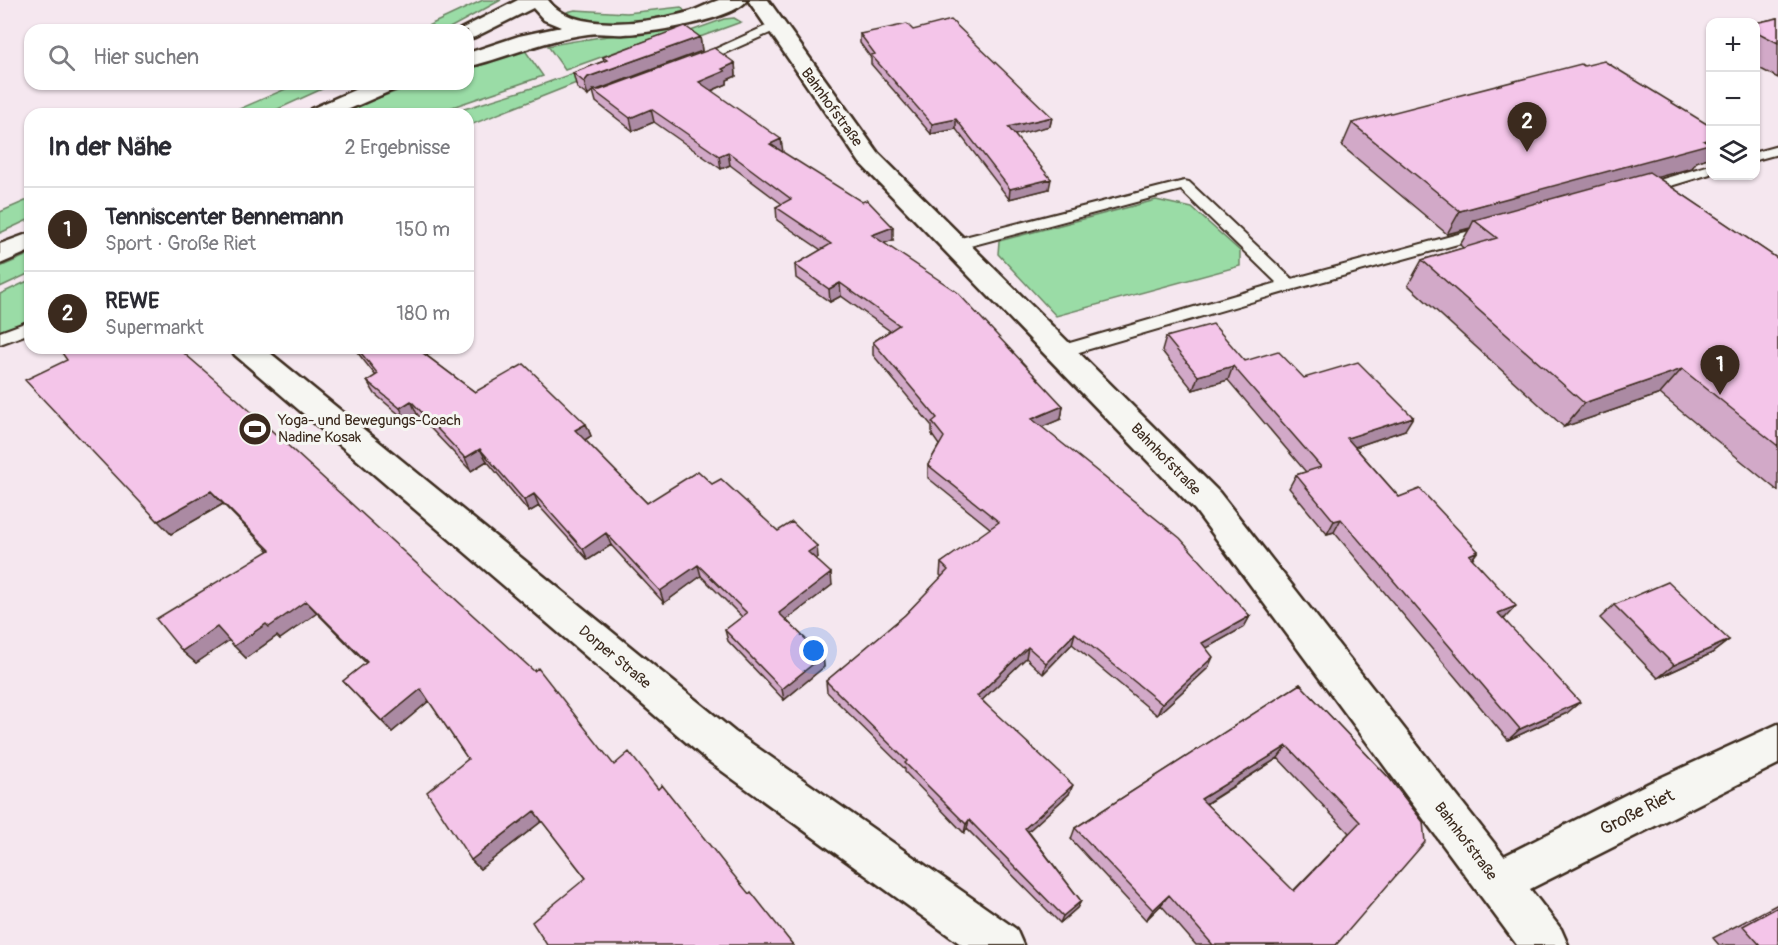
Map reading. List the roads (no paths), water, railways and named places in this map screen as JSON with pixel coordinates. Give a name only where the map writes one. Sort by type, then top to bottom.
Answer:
[{"type":"street","points":[[474,31],[540,4],[568,0]]},
{"type":"street","points":[[627,9],[700,0]]},
{"type":"street","points":[[540,4],[556,19],[571,24],[591,27],[635,27],[680,20],[737,0]]},
{"type":"street","name":"Bahnhofstraße","points":[[758,0],[869,158],[1062,351],[1207,501],[1545,945]]},
{"type":"street","points":[[474,45],[540,4]]},
{"type":"street","points":[[474,58],[527,40],[591,27]]},
{"type":"street","points":[[311,108],[363,90]]},
{"type":"street","points":[[331,108],[366,90]]},
{"type":"street","points":[[0,255],[24,244]]},
{"type":"street","name":"Dorper Straße","points":[[252,354],[722,746],[1000,945]]},
{"type":"street","name":"Große Riet","points":[[1498,882],[1778,743]]},
{"type":"lane","points":[[683,65],[775,26]]},
{"type":"lane","points":[[1760,155],[1778,150]]},
{"type":"lane","points":[[1631,193],[1706,170]]},
{"type":"lane","points":[[955,245],[1184,185],[1289,285]]},
{"type":"lane","points":[[1062,351],[1289,285],[1506,226]]},
{"type":"lane","points":[[0,338],[24,329]]},
{"type":"place","name":"REWE","points":[[1527,152]]},
{"type":"place","name":"Tenniscenter Bennemann","points":[[1720,395]]},
{"type":"place","name":"Yoga- und Bewegungs-Coach Nadine Kosak","points":[[255,429]]}]
